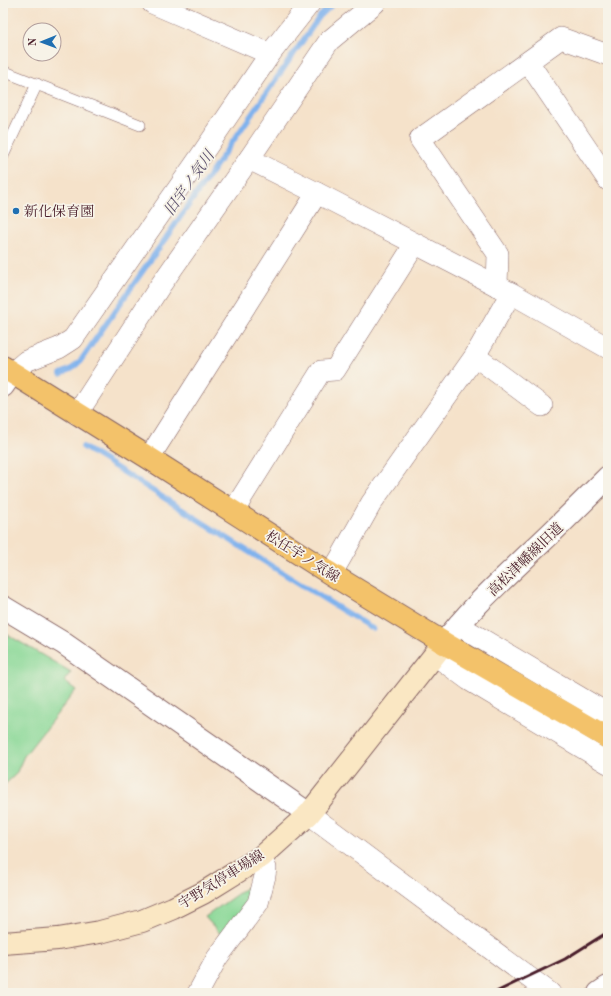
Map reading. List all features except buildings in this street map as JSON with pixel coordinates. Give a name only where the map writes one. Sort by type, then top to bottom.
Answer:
[{"type":"main road","name":"松任宇ノ気線","points":[[6,375],[77,414],[234,512],[331,574],[439,649],[476,661],[608,738]]},
{"type":"main road","name":"宇野気停車場線","points":[[3,943],[58,939],[100,932],[142,921],[204,894],[261,857],[308,814],[439,649]]},
{"type":"street","points":[[152,3],[270,54]]},
{"type":"street","points":[[6,375],[26,361],[59,348],[73,339],[196,164],[270,54],[310,3]]},
{"type":"street","points":[[77,414],[160,286],[250,159],[329,41],[375,3]]},
{"type":"street","points":[[331,574],[372,502],[475,356],[504,290],[498,254],[420,139],[561,38],[608,55]]},
{"type":"street","points":[[528,62],[608,180]]},
{"type":"street","points":[[250,159],[504,290],[608,348]]},
{"type":"street","points":[[148,458],[318,193]]},
{"type":"street","points":[[234,512],[321,371],[335,370],[415,244]]},
{"type":"street","points":[[475,356],[542,406]]},
{"type":"street","name":"高松津幡線旧道","points":[[439,649],[458,625],[486,595],[575,511],[608,477]]},
{"type":"street","points":[[3,607],[63,643],[308,814],[550,993]]},
{"type":"street","points":[[458,625],[608,714]]},
{"type":"street","points":[[439,649],[469,680],[608,763]]},
{"type":"street","points":[[198,993],[217,958],[258,903],[266,868],[261,857]]},
{"type":"street","points":[[598,993],[608,987]]},
{"type":"lane","points":[[3,71],[140,125]]},
{"type":"lane","points":[[3,156],[37,84]]},
{"type":"green space","points":[[3,632],[71,672],[64,681],[76,690],[24,756],[16,774],[3,786]]},
{"type":"green space","points":[[250,885],[254,885],[256,888],[226,940],[205,917]]},
{"type":"waterway","name":"旧宇ノ気川","points":[[61,374],[73,368],[81,360],[320,16],[334,3]]},
{"type":"waterway","points":[[83,447],[373,629]]},
{"type":"railway","points":[[494,993],[565,959],[608,932]]},
{"type":"place","name":"新化保育園","points":[[16,211]]}]
